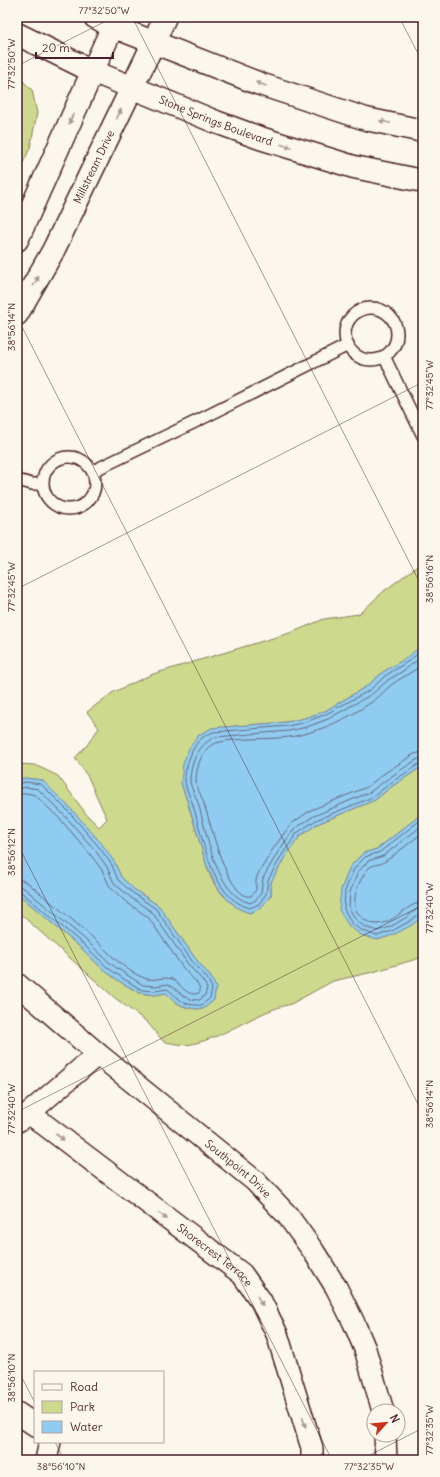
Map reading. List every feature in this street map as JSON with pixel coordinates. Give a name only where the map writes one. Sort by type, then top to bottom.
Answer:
[{"type":"street","name":"Millstream Drive","points":[[17,314],[53,251],[165,17]]},
{"type":"street","points":[[17,240],[92,71],[108,20],[154,42],[260,84],[366,118],[423,130]]},
{"type":"street","name":"Stone Springs Boulevard","points":[[17,34],[92,71],[260,138],[354,166],[423,181]]},
{"type":"street","name":"Southpoint Drive","points":[[17,984],[98,1054],[255,1181],[288,1216],[314,1252],[354,1323],[365,1349],[380,1403]]},
{"type":"street","points":[[23,1118],[98,1054]]},
{"type":"street","name":"Shorecrest Terrace","points":[[23,1118],[242,1274],[261,1301],[277,1334],[312,1448],[312,1460]]},
{"type":"street","points":[[17,1413],[34,1424]]},
{"type":"street","points":[[46,1460],[50,1443]]},
{"type":"street","points":[[385,1443],[386,1460]]},
{"type":"lane","points":[[367,308],[380,309],[390,315],[395,322],[398,331],[397,340],[393,348],[384,356],[379,359],[370,360],[361,358],[354,353],[348,345],[345,338],[348,322],[359,310],[367,308]]},
{"type":"lane","points":[[93,471],[195,422],[348,345]]},
{"type":"lane","points":[[384,356],[423,436]]},
{"type":"lane","points":[[74,457],[82,459],[93,471],[95,489],[85,504],[77,508],[68,509],[59,507],[51,502],[46,494],[43,484],[43,478],[51,464],[58,459],[74,457]]},
{"type":"lane","points":[[17,480],[32,484],[43,484]]},
{"type":"green space","points":[[17,75],[32,90],[37,113],[30,148],[17,176]]},
{"type":"green space","points":[[423,562],[423,644],[408,657],[383,672],[367,686],[325,711],[287,722],[212,728],[199,735],[181,783],[208,869],[215,885],[230,902],[250,913],[271,896],[271,882],[285,857],[300,836],[317,824],[375,800],[391,787],[423,766],[423,813],[377,849],[363,853],[350,867],[341,890],[377,940],[401,930],[423,916],[423,957],[373,972],[333,981],[291,1004],[266,1012],[205,1041],[186,1045],[164,1042],[147,1022],[115,998],[17,911],[17,893],[81,948],[105,971],[140,993],[155,995],[166,993],[178,1004],[203,1009],[214,1000],[210,976],[195,958],[159,906],[135,890],[121,877],[115,863],[72,810],[42,780],[25,778],[17,780],[17,764],[35,765],[58,776],[87,815],[99,827],[107,819],[88,777],[75,758],[87,745],[99,728],[87,712],[112,693],[150,675],[293,632],[324,619],[359,614],[384,591]]},
{"type":"water","points":[[423,644],[423,766],[391,787],[375,800],[317,824],[300,836],[285,857],[271,882],[271,895],[261,908],[250,913],[239,909],[227,899],[215,884],[207,866],[181,783],[183,764],[189,748],[199,735],[212,728],[287,722],[325,711],[367,686],[383,672],[408,657]]},
{"type":"water","points":[[25,778],[42,780],[72,810],[102,844],[115,863],[121,877],[135,890],[159,906],[195,958],[210,976],[216,987],[214,1000],[203,1009],[182,1006],[166,993],[155,995],[140,993],[122,983],[105,971],[81,948],[17,893],[17,780]]},
{"type":"water","points":[[423,813],[423,916],[412,925],[393,935],[377,940],[361,935],[349,926],[339,910],[341,890],[350,867],[363,853],[377,849]]}]
